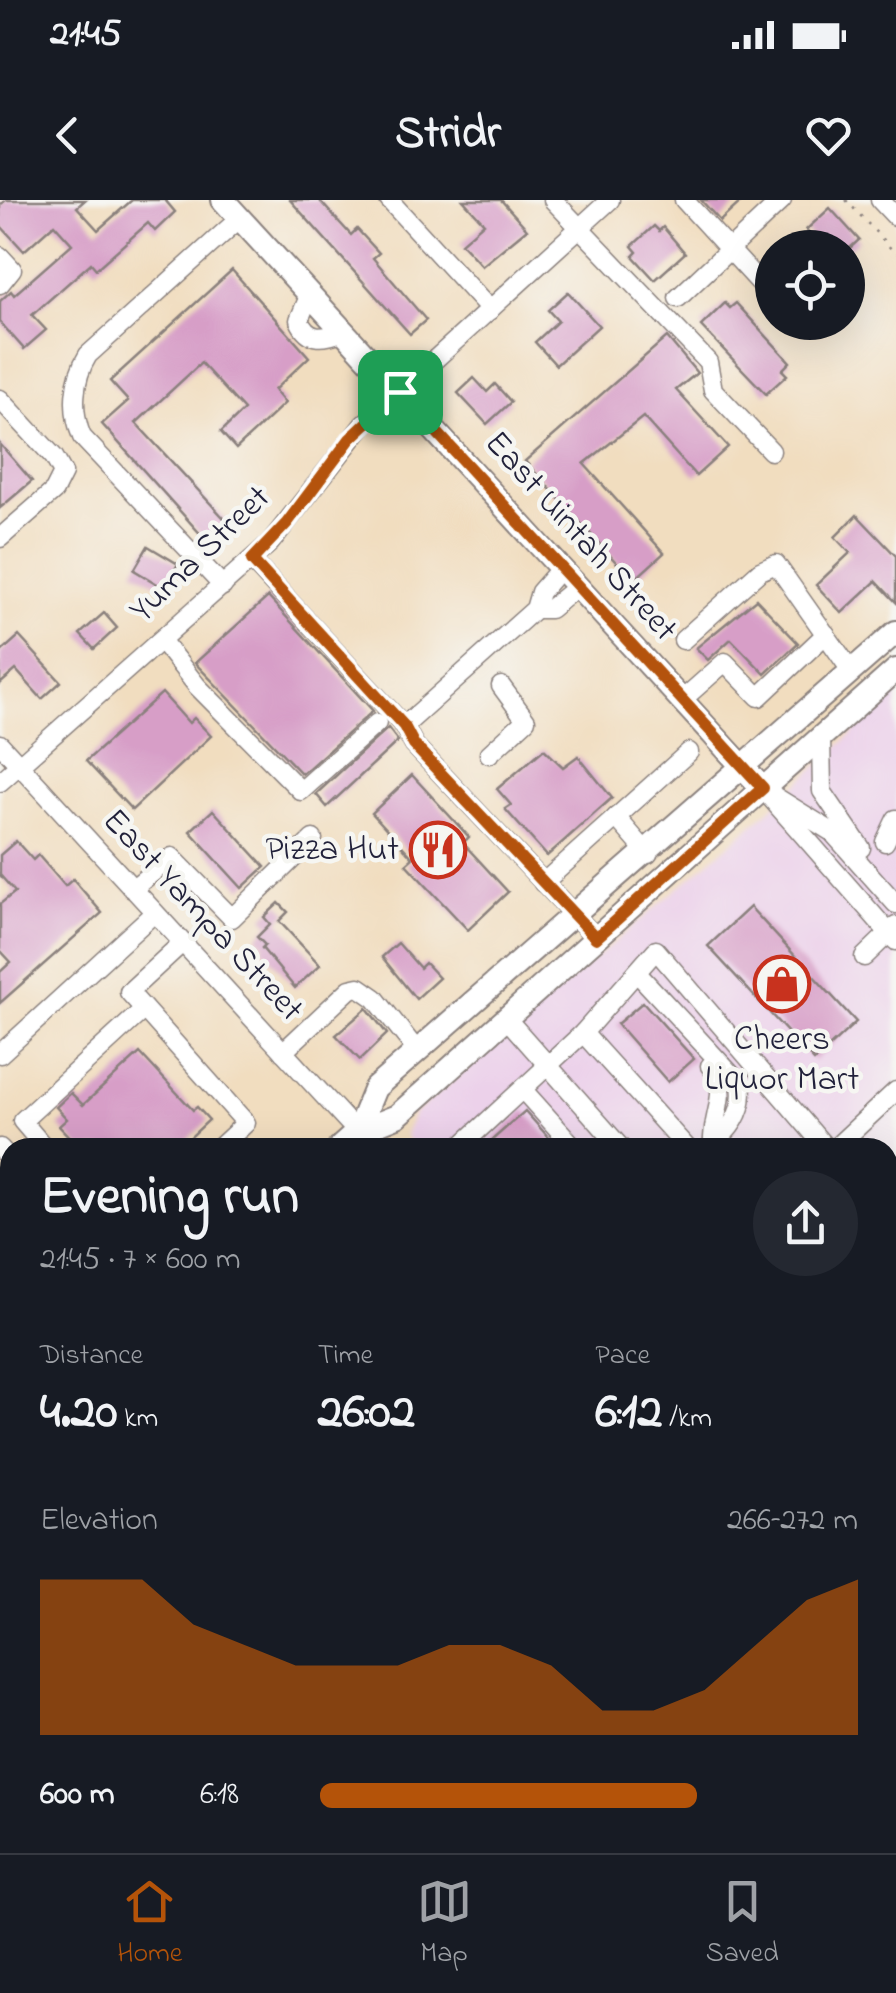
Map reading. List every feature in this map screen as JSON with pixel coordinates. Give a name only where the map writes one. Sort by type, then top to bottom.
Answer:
[{"type":"main road","name":"East Uintah Street","points":[[223,200],[763,788]]},
{"type":"main road","points":[[357,1138],[375,1088],[648,854],[896,632]]},
{"type":"main road","points":[[362,1138],[397,1116],[896,670]]},
{"type":"street","points":[[389,200],[490,310]]},
{"type":"street","points":[[554,200],[708,362],[713,390],[771,451]]},
{"type":"street","name":"Yuma Street","points":[[0,782],[252,560],[287,523],[350,439],[610,200]]},
{"type":"street","points":[[684,200],[755,278]]},
{"type":"street","points":[[678,298],[782,200]]},
{"type":"street","points":[[880,200],[896,218]]},
{"type":"street","points":[[223,586],[82,436],[74,407],[78,378],[88,355],[240,218]]},
{"type":"street","points":[[0,256],[12,269],[0,284]]},
{"type":"street","points":[[0,399],[63,472],[54,491],[0,538]]},
{"type":"street","points":[[252,560],[404,726],[414,745],[596,938]]},
{"type":"street","points":[[682,640],[760,571],[776,564],[852,672]]},
{"type":"street","points":[[404,726],[535,609],[540,592],[562,568]]},
{"type":"street","points":[[535,609],[550,608],[578,586]]},
{"type":"street","points":[[682,700],[726,662],[759,697],[826,634]]},
{"type":"street","points":[[160,640],[197,686],[301,791],[378,722]]},
{"type":"street","points":[[489,754],[526,720],[502,686]]},
{"type":"street","points":[[821,737],[822,791],[838,820],[876,866],[877,883]]},
{"type":"street","name":"East Yampa Street","points":[[0,744],[282,1052],[353,1138]]},
{"type":"street","points":[[543,883],[689,752]]},
{"type":"street","points":[[763,788],[832,832],[896,904]]},
{"type":"street","points":[[763,788],[894,934],[864,957]]},
{"type":"street","points":[[616,817],[648,854]]},
{"type":"street","points":[[885,842],[896,819]]},
{"type":"street","points":[[132,890],[172,857],[232,918],[313,839]]},
{"type":"street","points":[[0,1054],[154,914]]},
{"type":"street","points":[[182,943],[130,992],[246,1123],[230,1138]]},
{"type":"street","points":[[470,1138],[643,979],[656,950],[817,1138]]},
{"type":"street","points":[[643,979],[741,1085],[743,1095],[730,1130],[720,1138]]},
{"type":"street","points":[[282,1052],[350,989],[359,987],[375,998],[417,1051]]},
{"type":"street","points":[[36,1138],[22,1121],[144,1009]]},
{"type":"street","points":[[506,1018],[612,1138]]},
{"type":"street","points":[[583,1033],[678,1138]]},
{"type":"street","points":[[523,1090],[566,1138]]},
{"type":"street","points":[[847,1138],[896,1091]]},
{"type":"path","points":[[846,200],[896,254]]},
{"type":"shaded area","points":[[896,689],[896,1138],[407,1138],[405,1134],[414,1114],[767,812],[888,701]]},
{"type":"building","points":[[6,200],[85,200],[77,207],[98,230],[132,200],[165,200],[175,212],[155,231],[148,223],[96,269],[91,263],[32,315],[46,330],[24,349],[0,322],[0,301],[11,291],[14,295],[72,244],[54,224],[24,251],[0,225],[0,205]]},
{"type":"building","points":[[290,200],[319,200],[351,235],[357,229],[379,253],[373,258],[426,320],[410,334]]},
{"type":"building","points":[[463,200],[501,200],[527,229],[482,266],[461,243],[484,223]]},
{"type":"building","points":[[701,200],[743,200],[720,221]]},
{"type":"building","points":[[830,208],[850,230],[806,230]]},
{"type":"building","points":[[654,226],[659,231],[663,227],[685,253],[655,280],[633,256],[637,252],[632,246]]},
{"type":"building","points":[[232,270],[309,357],[274,390],[285,403],[236,449],[221,432],[244,410],[201,363],[136,423],[234,529],[213,548],[102,424],[128,401],[110,381]]},
{"type":"building","points":[[568,292],[599,326],[556,365],[535,342],[558,321],[548,310]]},
{"type":"building","points":[[725,303],[730,308],[736,303],[755,324],[755,340],[770,340],[790,362],[782,370],[787,375],[766,394],[701,326]]},
{"type":"building","points":[[667,337],[697,373],[676,390],[728,447],[696,476],[643,417],[584,464],[664,553],[633,581],[525,461]]},
{"type":"building","points":[[474,378],[487,392],[495,384],[511,402],[487,424],[458,393]]},
{"type":"building","points":[[0,444],[32,481],[0,508]]},
{"type":"building","points":[[857,515],[896,556],[896,602],[876,581],[842,613],[816,585],[850,553],[835,537]]},
{"type":"building","points":[[148,546],[178,564],[164,588],[134,570]]},
{"type":"building","points":[[268,597],[373,711],[302,774],[195,663]]},
{"type":"building","points":[[756,599],[798,643],[765,674],[731,639],[708,660],[696,648]]},
{"type":"building","points":[[104,613],[117,628],[94,649],[80,634]]},
{"type":"building","points":[[19,636],[61,682],[42,699],[16,670],[0,684],[0,653]]},
{"type":"building","points":[[162,693],[189,723],[194,718],[211,736],[132,810],[86,761]]},
{"type":"building","points":[[388,728],[398,741],[327,807],[316,794]]},
{"type":"building","points":[[544,749],[563,767],[578,756],[612,798],[547,856],[505,809],[511,805],[497,789]]},
{"type":"building","name":"Pizza Hut","points":[[412,775],[469,837],[463,843],[508,892],[468,930],[406,864],[413,858],[372,813]]},
{"type":"building","points":[[213,810],[265,867],[242,888],[190,831]]},
{"type":"building","points":[[16,841],[33,860],[38,855],[65,886],[73,879],[102,913],[0,1003],[0,972],[11,962],[0,950],[0,904],[15,892],[0,875],[0,855]]},
{"type":"building","points":[[279,903],[288,912],[279,921],[320,965],[295,988],[257,937],[270,924],[264,917]]},
{"type":"building","name":"Cheers Liquor Mart","points":[[750,907],[856,1022],[814,1061],[708,946]]},
{"type":"building","points":[[398,943],[420,968],[425,963],[439,978],[416,999],[382,957]]},
{"type":"building","points":[[643,1002],[694,1059],[668,1082],[617,1024]]},
{"type":"building","points":[[367,1008],[387,1034],[360,1060],[336,1035]]},
{"type":"building","points":[[140,1053],[193,1110],[197,1107],[209,1120],[190,1138],[70,1138],[59,1126],[67,1119],[56,1107],[71,1093],[83,1105]]},
{"type":"building","points":[[525,1111],[549,1138],[494,1138]]},
{"type":"place","name":"Pizza Hut","points":[[438,850]]},
{"type":"place","name":"Cheers Liquor Mart","points":[[782,984]]},
{"type":"route","points":[[400,392],[763,788],[596,938],[414,745],[404,726],[252,560],[270,544],[350,439],[400,392]]}]
